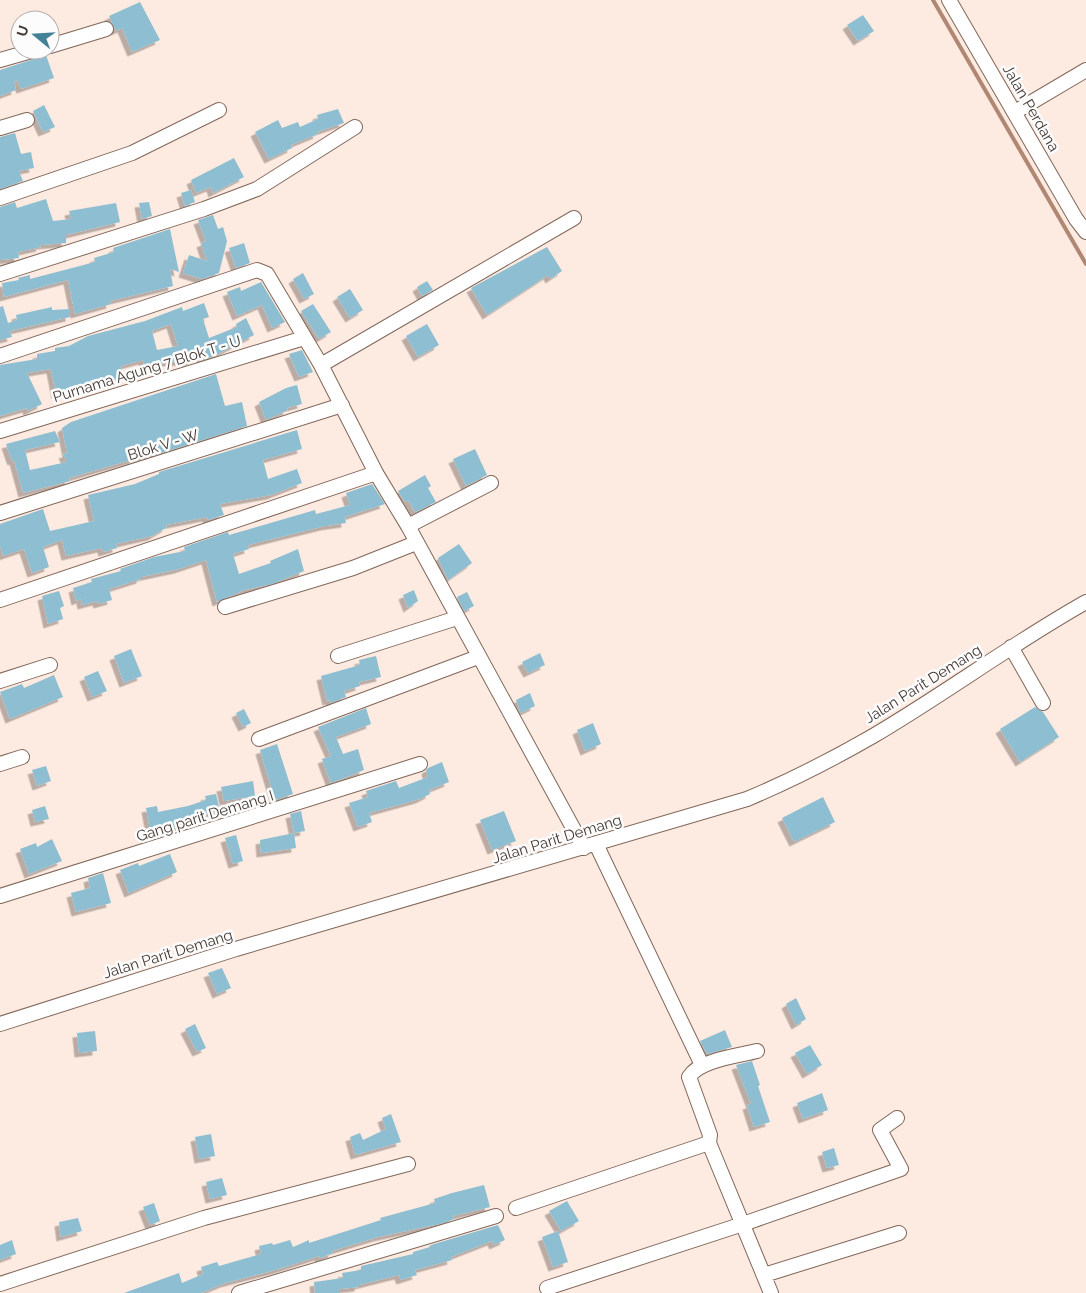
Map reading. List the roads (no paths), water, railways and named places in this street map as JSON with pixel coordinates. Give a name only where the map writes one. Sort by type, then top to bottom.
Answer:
[{"type":"street","name":"Jalan Perdana","points":[[949,0],[1086,232]]},
{"type":"street","points":[[60,43],[106,29]]},
{"type":"street","points":[[1015,112],[1086,70]]},
{"type":"street","points":[[0,198],[132,153],[219,110]]},
{"type":"street","points":[[0,128],[27,120]]},
{"type":"street","points":[[0,274],[195,212],[256,189],[355,128]]},
{"type":"street","points":[[321,365],[574,218]]},
{"type":"street","points":[[0,356],[258,270],[267,274],[321,365],[339,407],[408,526],[478,657],[590,846],[702,1065]]},
{"type":"street","name":"Purnama Agung 7 Blok T - U","points":[[0,431],[304,338]]},
{"type":"street","name":"Blok V - W","points":[[0,513],[339,407]]},
{"type":"street","points":[[0,600],[376,473]]},
{"type":"street","points":[[408,526],[491,483]]},
{"type":"street","points":[[225,607],[353,568],[416,544]]},
{"type":"street","name":"Jalan Parit Demang","points":[[0,1024],[236,949],[748,799],[780,785],[873,736],[1011,647],[1086,602]]},
{"type":"street","points":[[338,656],[457,618]]},
{"type":"street","points":[[1011,647],[1043,703]]},
{"type":"street","points":[[259,739],[478,657]]},
{"type":"street","points":[[0,682],[50,665]]},
{"type":"street","points":[[0,764],[22,757]]},
{"type":"street","name":"Gang parit Demang I","points":[[0,896],[420,764]]},
{"type":"street","points":[[757,1050],[702,1065],[692,1072],[690,1078],[710,1135],[709,1143],[771,1293]]},
{"type":"street","points":[[547,1288],[743,1224],[902,1169],[880,1130],[897,1118]]},
{"type":"street","points":[[516,1208],[709,1143]]},
{"type":"street","points":[[0,1284],[204,1218],[408,1164]]},
{"type":"street","points":[[239,1293],[496,1216]]},
{"type":"street","points":[[764,1275],[899,1233]]},
{"type":"waterway","points":[[933,0],[1086,264]]}]
